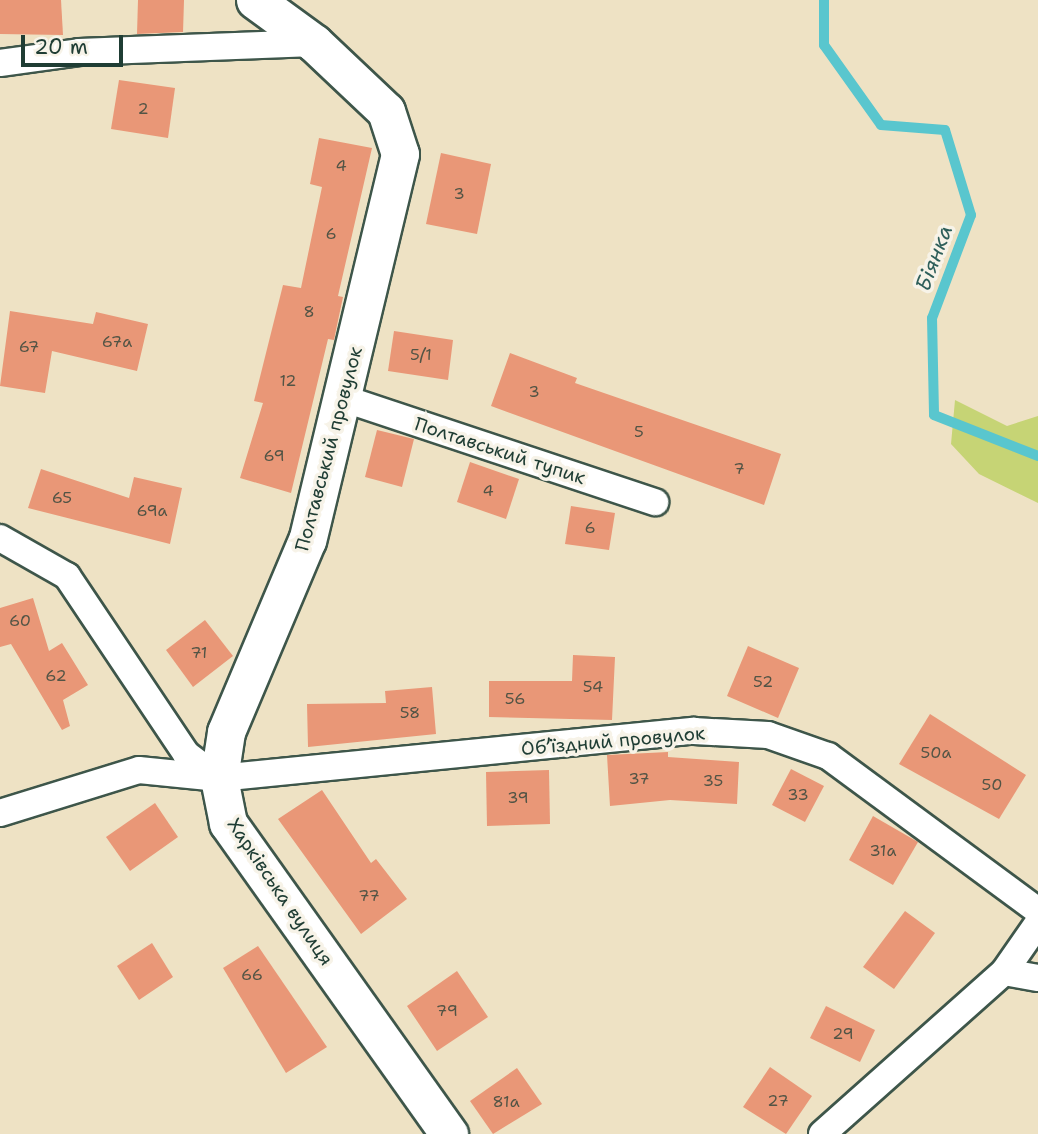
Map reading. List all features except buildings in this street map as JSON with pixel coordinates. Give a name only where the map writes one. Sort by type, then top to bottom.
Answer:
[{"type":"street","points":[[256,0],[314,43]]},
{"type":"street","points":[[0,63],[79,52],[314,43]]},
{"type":"street","name":"Полтавський провулок","points":[[219,778],[226,732],[307,540],[345,399],[400,154],[386,111],[314,43]]},
{"type":"street","name":"Полтавський тупик","points":[[345,399],[654,502]]},
{"type":"street","points":[[0,538],[67,576],[186,754],[219,778]]},
{"type":"street","name":"Обʼїздний провулок","points":[[0,813],[139,770],[219,778],[694,731],[768,735],[828,756],[1038,911]]},
{"type":"street","name":"Харківська вулиця","points":[[219,778],[228,823],[449,1134]]},
{"type":"street","points":[[822,1134],[1004,972],[1038,923]]},
{"type":"street","points":[[1004,972],[1038,978]]},
{"type":"green space","points":[[955,400],[1007,426],[1038,416],[1038,503],[979,474],[951,444]]},
{"type":"waterway","name":"Біянка","points":[[824,0],[824,45],[881,125],[945,130],[971,215],[932,318],[934,415],[1038,456]]}]
